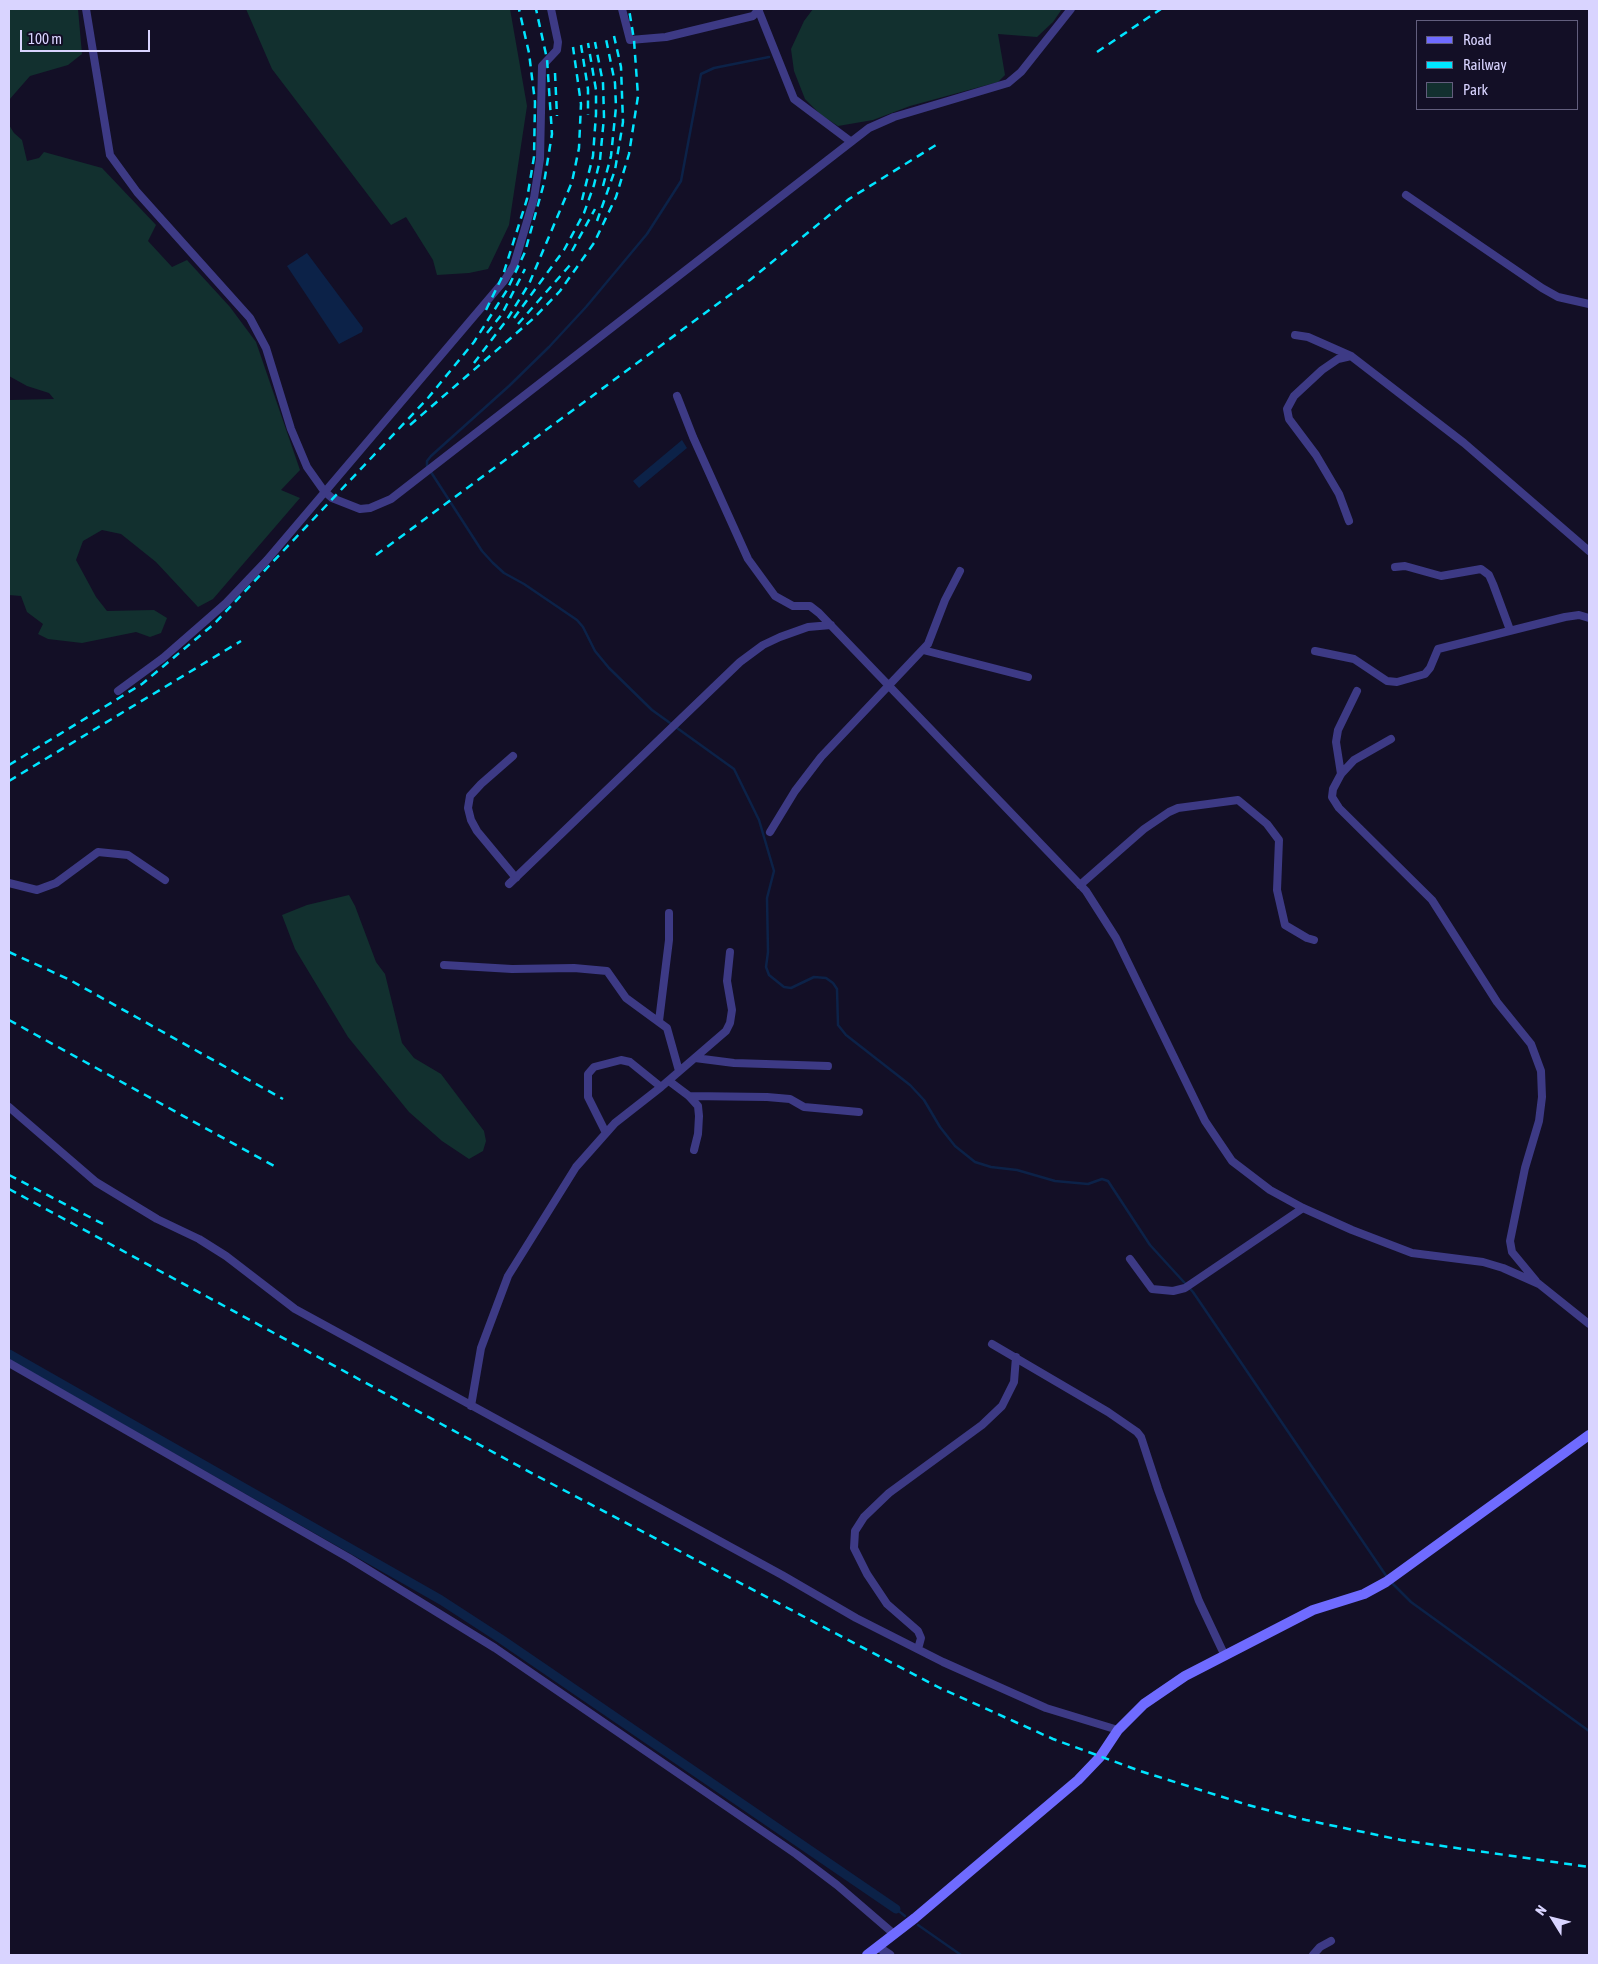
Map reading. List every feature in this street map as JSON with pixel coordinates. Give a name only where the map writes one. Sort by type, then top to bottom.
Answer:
[{"type":"main road","points":[[866,1955],[894,1934],[1078,1780],[1100,1756],[1118,1730],[1144,1704],[1185,1676],[1313,1610],[1364,1594],[1388,1580],[1589,1435]]},
{"type":"street","points":[[86,9],[110,154],[137,192],[250,318],[258,331],[272,364],[296,443],[307,467],[324,491],[348,506],[370,508],[391,499],[869,128],[894,117],[1008,83],[1020,72],[1071,9]]},
{"type":"street","points":[[118,691],[163,658],[226,603],[266,560],[498,288],[514,265],[534,198],[540,159],[542,66],[557,50],[558,42],[551,9]]},
{"type":"street","points":[[622,9],[630,40],[666,36],[752,16],[759,9],[794,99],[850,141]]},
{"type":"street","points":[[1406,195],[1542,288],[1558,297],[1589,303]]},
{"type":"street","points":[[1295,335],[1308,336],[1351,356],[1464,443],[1589,550]]},
{"type":"street","points":[[1349,521],[1339,494],[1316,455],[1289,419],[1287,409],[1294,396],[1322,370],[1338,359],[1351,356]]},
{"type":"street","points":[[677,396],[693,437],[748,559],[775,596],[793,606],[810,606],[831,625],[1080,886],[1116,938],[1205,1121],[1232,1162],[1270,1190],[1302,1208],[1352,1230],[1412,1253],[1483,1262],[1503,1268],[1539,1284]]},
{"type":"street","points":[[1395,567],[1405,566],[1441,576],[1481,569],[1489,575],[1510,630]]},
{"type":"street","points":[[770,832],[795,791],[821,757],[923,650],[934,633],[945,600],[960,571]]},
{"type":"street","points":[[1315,651],[1354,659],[1387,681],[1397,682],[1425,674],[1430,668],[1438,650],[1565,617],[1579,615],[1589,618]]},
{"type":"street","points":[[513,756],[470,796],[468,808],[471,820],[512,881],[740,662],[762,645],[808,627],[831,625]]},
{"type":"street","points":[[923,650],[1028,677]]},
{"type":"street","points":[[1341,774],[1336,742],[1338,730],[1358,691]]},
{"type":"street","points":[[1391,739],[1354,760],[1341,774],[1332,789],[1332,797],[1339,808],[1432,900],[1497,1002],[1532,1044],[1541,1071],[1542,1098],[1539,1121],[1525,1168],[1510,1241],[1512,1252],[1539,1284],[1589,1324]]},
{"type":"street","points":[[1080,886],[1144,829],[1169,812],[1178,808],[1238,800],[1267,824],[1279,840],[1277,890],[1284,925],[1314,940]]},
{"type":"street","points":[[9,884],[37,890],[56,883],[98,852],[128,855],[165,880]]},
{"type":"street","points":[[659,1021],[669,940],[669,913]]},
{"type":"street","points":[[471,1406],[481,1348],[508,1276],[576,1167],[606,1132],[680,1072],[726,1031],[730,1023],[732,1010],[728,981],[730,952]]},
{"type":"street","points":[[444,965],[512,969],[574,968],[607,971],[626,998],[667,1028],[680,1072]]},
{"type":"street","points":[[695,1058],[734,1063],[828,1066]]},
{"type":"street","points":[[606,1132],[588,1097],[588,1074],[594,1067],[621,1060],[630,1062],[661,1087]]},
{"type":"street","points":[[669,1081],[689,1096],[698,1106],[699,1116],[694,1150]]},
{"type":"street","points":[[689,1096],[790,1099],[804,1107],[859,1112]]},
{"type":"street","points":[[9,1107],[96,1182],[156,1218],[199,1239],[226,1256],[295,1309],[782,1575],[856,1618],[1046,1708],[1118,1730]]},
{"type":"street","points":[[1130,1259],[1152,1289],[1173,1291],[1185,1288],[1302,1208]]},
{"type":"street","points":[[992,1344],[1108,1412],[1131,1427],[1141,1437],[1158,1489],[1200,1601],[1226,1656]]},
{"type":"street","points":[[918,1649],[920,1638],[918,1631],[887,1604],[861,1562],[854,1548],[855,1531],[864,1517],[879,1501],[982,1425],[1002,1406],[1014,1382],[1016,1357]]},
{"type":"street","points":[[9,1363],[348,1558],[495,1648],[796,1854],[837,1885],[894,1934]]},
{"type":"street","points":[[1312,1955],[1320,1947],[1331,1941]]},
{"type":"street","points":[[878,1947],[890,1955]]},
{"type":"green space","points":[[9,9],[78,9],[82,54],[68,65],[30,76],[9,100]]},
{"type":"green space","points":[[246,9],[510,9],[527,106],[509,225],[488,269],[469,273],[437,275],[433,260],[406,217],[391,225],[272,69]]},
{"type":"green space","points":[[813,9],[1062,9],[1053,22],[1037,37],[998,34],[1005,75],[998,82],[910,106],[873,120],[838,126],[821,115],[805,99],[794,71],[791,49],[804,21]]},
{"type":"green space","points":[[9,125],[22,140],[27,161],[39,158],[44,152],[102,168],[156,225],[148,241],[172,267],[187,260],[230,307],[256,342],[300,470],[281,490],[300,498],[213,599],[198,607],[156,562],[121,534],[102,530],[83,541],[76,560],[96,597],[107,611],[154,610],[167,618],[161,633],[150,637],[136,632],[82,643],[48,639],[38,634],[43,624],[27,612],[21,596],[9,595],[9,400],[54,399],[49,393],[27,386],[9,376]]},
{"type":"green space","points":[[349,895],[376,962],[385,974],[402,1043],[414,1058],[441,1074],[484,1131],[486,1141],[483,1151],[469,1159],[442,1141],[409,1112],[348,1037],[295,949],[282,915],[307,905]]},
{"type":"water","points":[[307,253],[363,328],[362,332],[339,344],[287,266]]},
{"type":"water","points":[[682,440],[687,448],[639,488],[633,481]]},
{"type":"waterway","points":[[769,57],[714,68],[701,74],[681,181],[647,234],[586,307],[549,347],[509,386],[431,456],[427,461],[427,466],[482,551],[493,563],[504,573],[524,584],[577,620],[583,627],[595,651],[609,668],[652,710],[734,769],[759,820],[774,871],[767,898],[768,952],[766,967],[769,975],[784,987],[791,988],[814,977],[826,978],[833,983],[837,989],[838,1025],[846,1035],[910,1085],[924,1100],[940,1127],[955,1146],[975,1162],[991,1167],[1017,1170],[1055,1181],[1088,1184],[1102,1179],[1108,1181],[1150,1245],[1193,1292],[1387,1577]]},
{"type":"waterway","points":[[9,1354],[441,1600],[896,1909]]},
{"type":"waterway","points":[[1391,1582],[1411,1602],[1589,1731]]},
{"type":"waterway","points":[[896,1909],[905,1916]]},
{"type":"waterway","points":[[918,1925],[961,1955]]},
{"type":"railway","points":[[486,310],[503,275],[527,199],[534,157],[535,102],[529,53],[519,9]]},
{"type":"railway","points":[[9,765],[142,684],[214,624],[428,398],[474,342],[507,290],[525,252],[544,183],[552,134],[547,59],[536,9]]},
{"type":"railway","points":[[410,425],[534,318],[560,291],[594,243],[616,197],[629,154],[638,96],[634,40],[629,9]]},
{"type":"railway","points":[[1097,52],[1161,9]]},
{"type":"railway","points":[[597,221],[615,170],[623,122],[621,67],[614,36]]},
{"type":"railway","points":[[603,186],[611,156],[616,107],[615,83],[606,39]]},
{"type":"railway","points":[[514,318],[564,250],[584,213],[594,185],[600,160],[604,117],[603,83],[595,42]]},
{"type":"railway","points":[[582,200],[593,156],[596,114],[596,90],[588,43]]},
{"type":"railway","points":[[581,45],[588,89],[588,115]]},
{"type":"railway","points":[[474,363],[506,321],[529,284],[572,182],[579,148],[581,104],[573,47]]},
{"type":"railway","points":[[555,73],[557,116]]},
{"type":"railway","points":[[376,555],[750,280],[849,199],[936,145]]},
{"type":"railway","points":[[572,251],[595,209]]},
{"type":"railway","points":[[518,324],[571,264]]},
{"type":"railway","points":[[487,333],[502,314],[525,269]]},
{"type":"railway","points":[[9,781],[241,641]]},
{"type":"railway","points":[[9,952],[68,979],[283,1099]]},
{"type":"railway","points":[[9,1020],[276,1167]]},
{"type":"railway","points":[[9,1175],[105,1225]]},
{"type":"railway","points":[[9,1189],[537,1476],[835,1633],[940,1688],[1053,1739],[1140,1771],[1248,1805],[1306,1820],[1401,1840],[1589,1867]]}]
